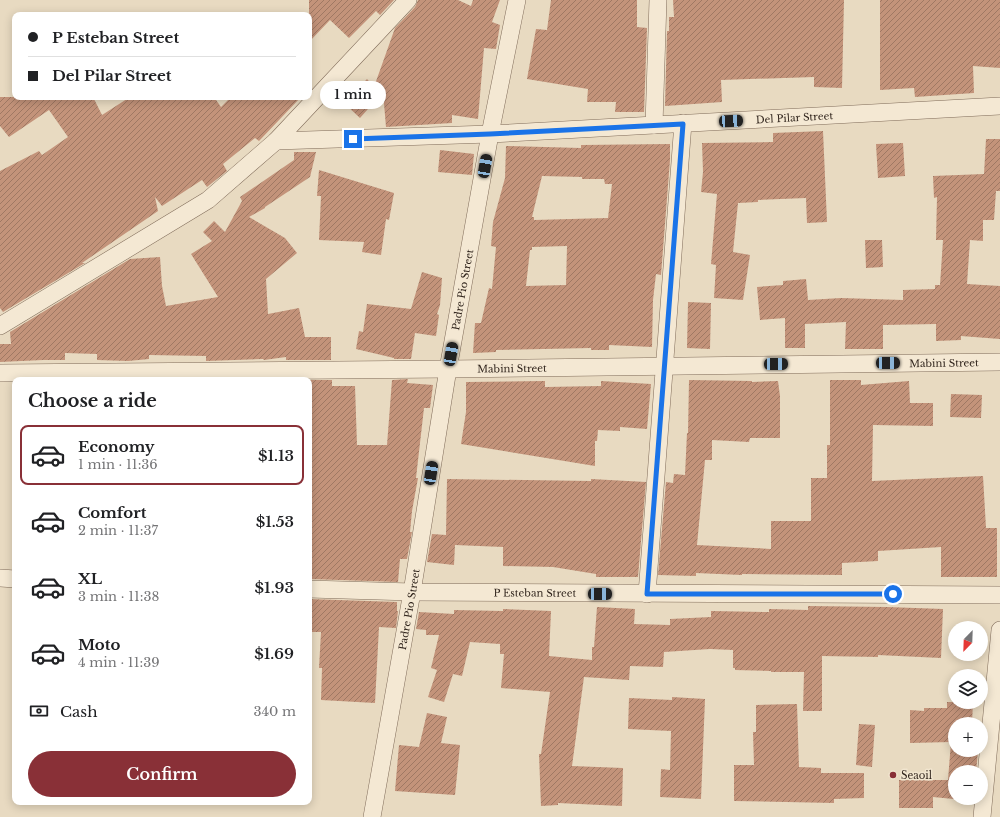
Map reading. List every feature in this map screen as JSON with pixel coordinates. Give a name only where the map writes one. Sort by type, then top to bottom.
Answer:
[{"type":"street","points":[[0,326],[208,200],[276,141],[408,0]]},
{"type":"street","name":"Padre Pio Street","points":[[372,817],[412,592],[448,369],[490,134],[517,0]]},
{"type":"street","points":[[654,125],[658,0]]},
{"type":"street","name":"Del Pilar Street","points":[[276,141],[490,134],[1000,106]]},
{"type":"street","points":[[647,594],[683,124]]},
{"type":"street","name":"Mabini Street","points":[[0,373],[1000,362]]},
{"type":"street","points":[[0,578],[12,579]]},
{"type":"street","name":"P Esteban Street","points":[[312,589],[412,592],[647,594],[1000,594]]},
{"type":"street","points":[[982,817],[1000,630]]},
{"type":"building","points":[[309,0],[394,0],[380,15],[376,11],[349,38],[330,20],[312,39],[312,12],[309,12]]},
{"type":"building","points":[[418,0],[458,0],[471,6],[473,0],[500,0],[492,22],[500,25],[496,49],[484,48],[478,119],[452,115],[452,123],[386,127],[383,92],[360,118],[344,103],[367,79],[374,87],[395,28],[415,7]]},
{"type":"building","points":[[551,0],[637,0],[637,27],[647,28],[644,112],[615,112],[616,102],[587,102],[588,89],[527,79],[536,29],[547,30]]},
{"type":"building","points":[[673,0],[844,0],[842,88],[814,87],[814,77],[721,80],[722,102],[665,106],[667,31],[669,31],[669,17],[674,17]]},
{"type":"building","points":[[880,0],[1000,0],[1000,68],[973,66],[974,93],[915,97],[914,88],[880,90]]},
{"type":"building","points":[[0,97],[12,97],[12,100],[94,100],[102,115],[125,100],[216,100],[221,107],[228,100],[298,100],[259,141],[255,138],[223,164],[227,171],[207,187],[202,180],[162,206],[155,197],[158,211],[82,263],[85,263],[3,312],[0,308],[0,171],[39,151],[42,155],[68,137],[49,110],[9,137],[0,126]]},
{"type":"building","points":[[823,131],[827,222],[807,223],[806,198],[758,200],[758,202],[738,203],[733,252],[750,255],[743,300],[714,298],[716,265],[711,264],[717,194],[701,192],[703,172],[702,143],[773,142],[773,133]]},
{"type":"building","points":[[986,139],[1000,139],[1000,191],[996,191],[994,220],[983,220],[983,241],[970,240],[967,284],[1000,286],[1000,339],[961,336],[961,340],[936,341],[936,324],[883,325],[883,349],[845,349],[846,322],[805,324],[805,348],[785,348],[785,318],[760,320],[757,287],[783,285],[783,281],[806,279],[808,300],[841,298],[903,300],[903,290],[935,289],[935,285],[940,285],[943,240],[936,240],[937,197],[934,198],[933,176],[984,174]]},
{"type":"building","points":[[903,143],[905,176],[878,178],[876,144]]},
{"type":"building","points":[[670,144],[661,275],[656,274],[653,300],[652,347],[609,345],[609,350],[591,350],[591,348],[496,350],[496,352],[473,353],[475,323],[481,323],[489,288],[492,289],[496,247],[491,246],[493,222],[505,178],[506,146],[581,148],[581,145]],"holes":[[[542,176],[604,179],[605,184],[612,184],[608,218],[534,220],[534,217],[532,217]],[[567,246],[566,285],[526,286],[530,250],[532,250],[532,247]]]},
{"type":"building","points":[[440,150],[474,154],[472,175],[438,172]]},
{"type":"building","points":[[294,152],[316,152],[310,177],[265,208],[249,217],[285,238],[297,253],[266,279],[268,314],[299,308],[305,337],[331,337],[331,360],[286,360],[286,357],[264,360],[206,361],[206,356],[149,355],[149,359],[128,361],[97,360],[97,354],[65,353],[65,360],[0,362],[0,344],[11,344],[10,332],[130,259],[160,257],[162,286],[166,306],[218,297],[191,254],[212,241],[203,232],[214,221],[225,232],[242,201],[240,197],[294,160]]},
{"type":"building","points":[[319,170],[394,193],[389,220],[386,219],[381,255],[362,252],[364,242],[319,240],[321,196],[317,196]]},
{"type":"building","points":[[865,240],[882,240],[883,267],[866,268]]},
{"type":"building","points":[[422,272],[442,278],[440,305],[437,314],[439,315],[436,336],[415,333],[411,359],[394,359],[356,349],[359,331],[363,332],[367,304],[411,309]]},
{"type":"building","points":[[688,302],[711,303],[710,349],[687,348]]},
{"type":"building","points":[[408,379],[407,383],[433,385],[430,408],[424,408],[416,478],[418,478],[412,511],[410,532],[412,532],[407,559],[400,559],[398,582],[312,579],[312,380],[332,380],[332,386],[355,386],[357,445],[387,445],[392,380]]},
{"type":"building","points":[[689,380],[752,382],[778,381],[780,396],[780,438],[750,438],[749,442],[712,440],[712,460],[705,460],[697,545],[771,549],[771,521],[811,521],[811,478],[827,478],[827,445],[830,445],[830,380],[861,380],[861,385],[909,381],[910,403],[933,403],[933,426],[873,425],[872,481],[983,476],[986,528],[997,528],[997,577],[941,577],[941,547],[878,551],[878,561],[842,563],[842,575],[742,575],[696,573],[696,576],[658,575],[666,482],[673,483],[674,474],[685,475],[688,433]]},
{"type":"building","points":[[545,381],[545,387],[601,386],[601,381],[651,384],[647,429],[620,427],[620,431],[598,430],[597,441],[595,441],[595,466],[461,444],[466,412],[466,382]]},
{"type":"building","points":[[951,394],[982,395],[981,418],[950,417]]},
{"type":"building","points":[[447,479],[591,481],[591,479],[646,482],[638,577],[596,577],[596,574],[553,567],[503,566],[503,547],[455,545],[454,565],[427,562],[432,534],[446,535]]},
{"type":"building","points":[[312,599],[397,602],[398,611],[396,628],[379,627],[375,703],[321,700],[322,668],[319,668],[321,632],[312,632]]},
{"type":"building","points":[[808,606],[943,609],[941,658],[878,655],[878,657],[822,656],[822,711],[803,711],[804,672],[735,670],[735,668],[733,668],[733,650],[710,649],[664,652],[663,667],[630,666],[629,680],[584,677],[572,766],[623,768],[622,806],[558,803],[558,805],[541,806],[539,754],[541,754],[550,692],[501,688],[504,654],[500,654],[500,644],[470,642],[462,676],[453,674],[444,702],[428,697],[437,670],[431,668],[439,635],[426,635],[426,630],[416,629],[419,612],[454,614],[454,610],[503,611],[503,609],[551,611],[549,656],[592,660],[592,647],[594,647],[597,607],[635,609],[634,624],[670,625],[670,619],[711,617],[711,611],[769,612],[769,609],[808,610]]},
{"type":"building","points":[[672,697],[705,699],[701,799],[660,797],[661,769],[670,770],[671,731],[628,729],[629,698],[672,700]]},
{"type":"building","points":[[948,702],[948,709],[973,709],[972,717],[948,717],[948,742],[910,743],[910,710],[924,711],[924,708],[947,708]]},
{"type":"building","points":[[797,704],[799,767],[821,768],[821,773],[864,773],[864,798],[834,799],[834,803],[734,801],[734,765],[754,765],[753,732],[756,732],[756,705]]},
{"type":"building","points":[[427,713],[447,717],[441,743],[460,745],[455,795],[395,791],[399,745],[419,747]]},
{"type":"building","points":[[859,724],[875,725],[872,767],[856,765]]},
{"type":"building","points":[[950,757],[977,757],[977,765],[949,765]]},
{"type":"building","points":[[899,780],[948,780],[948,798],[933,797],[933,808],[899,808]]},
{"type":"place","name":"Seaoil","points":[[893,775]]},
{"type":"route","points":[[353,139],[490,134],[683,124],[647,594],[893,594]]}]
